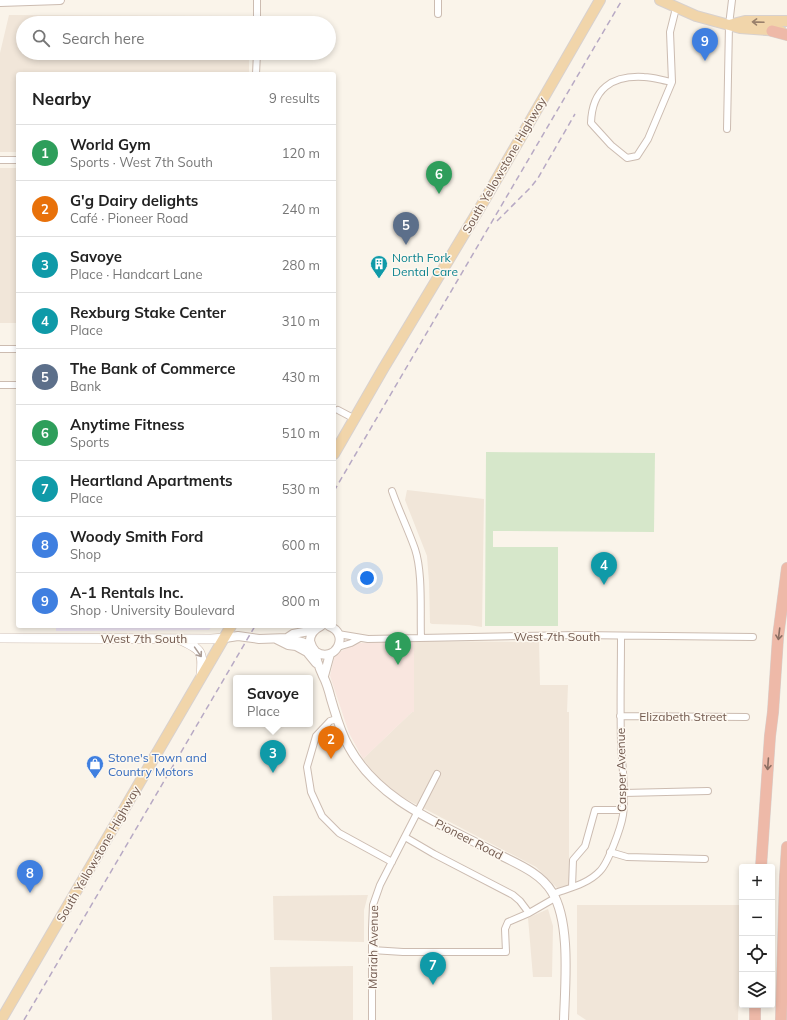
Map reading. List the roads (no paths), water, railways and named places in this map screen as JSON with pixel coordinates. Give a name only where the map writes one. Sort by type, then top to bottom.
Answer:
[{"type":"highway","points":[[772,31],[787,35]]},
{"type":"highway","points":[[761,864],[778,637],[787,568]]},
{"type":"highway","points":[[781,1020],[787,848]]},
{"type":"highway","points":[[755,1008],[755,1020]]},
{"type":"main road","name":"South Yellowstone Highway","points":[[336,451],[383,369],[484,201],[600,0]]},
{"type":"main road","points":[[660,0],[696,16],[746,30],[787,32]]},
{"type":"main road","points":[[729,25],[745,21],[787,21]]},
{"type":"main road","name":"South Yellowstone Highway","points":[[1,1020],[230,628]]},
{"type":"main road","name":"West 7th South","points":[[0,638],[225,638]]},
{"type":"main road","points":[[175,638],[195,647],[199,652],[202,657],[201,678]]},
{"type":"street","points":[[0,2],[60,0]]},
{"type":"street","points":[[257,0],[257,16]]},
{"type":"street","points":[[438,0],[438,14]]},
{"type":"street","points":[[727,130],[729,25],[732,0]]},
{"type":"street","points":[[672,82],[646,77],[628,77],[614,80],[600,92],[594,102],[591,123],[611,145],[627,158],[637,156],[648,139],[672,82],[670,32],[676,8]]},
{"type":"street","points":[[256,60],[256,72]]},
{"type":"street","points":[[0,160],[16,160]]},
{"type":"street","points":[[0,349],[16,349]]},
{"type":"street","points":[[0,385],[16,385]]},
{"type":"street","points":[[338,410],[355,419]]},
{"type":"street","points":[[392,491],[415,550],[420,582],[420,638]]},
{"type":"street","name":"West 7th South","points":[[287,638],[293,634],[318,628]]},
{"type":"street","name":"Pioneer Road","points":[[318,628],[311,636],[316,664],[324,676],[337,719],[349,748],[363,770],[389,794],[417,813],[470,839],[535,874],[545,882],[554,896],[561,912],[563,926],[565,958],[564,1020]]},
{"type":"street","points":[[324,676],[330,654],[338,647],[340,643],[338,634],[333,628]]},
{"type":"street","name":"West 7th South","points":[[338,634],[360,638],[621,636],[753,637]]},
{"type":"street","name":"West 7th South","points":[[225,638],[238,636],[259,639],[287,638],[302,642],[322,654],[330,654]]},
{"type":"street","name":"Casper Avenue","points":[[372,950],[403,952],[506,952],[506,929],[508,922],[529,913],[554,896],[593,877],[600,871],[606,862],[620,826],[623,810],[624,793],[620,716],[621,636]]},
{"type":"street","name":"West 7th South","points":[[338,647],[351,643],[360,638]]},
{"type":"street","points":[[276,639],[288,646],[296,646],[307,652],[316,664]]},
{"type":"street","name":"Elizabeth Street","points":[[620,716],[746,716]]},
{"type":"street","points":[[337,719],[330,721],[316,736],[307,767],[311,792],[322,816],[339,833],[392,862]]},
{"type":"street","name":"Mariah Avenue","points":[[372,1020],[373,905],[380,884],[437,774]]},
{"type":"street","points":[[624,793],[708,791]]},
{"type":"street","points":[[572,887],[573,860],[585,846],[595,810],[623,810]]},
{"type":"street","points":[[405,837],[434,854],[513,895],[529,913]]},
{"type":"street","points":[[610,852],[627,857],[705,859]]},
{"type":"railway","points":[[336,488],[622,0]]},
{"type":"railway","points":[[497,221],[538,178],[575,114]]},
{"type":"railway","points":[[24,1020],[254,628]]},
{"type":"place","name":"A-1 Rentals Inc.","points":[[705,61]]},
{"type":"place","name":"Anytime Fitness","points":[[439,194]]},
{"type":"place","name":"The Bank of Commerce","points":[[406,245]]},
{"type":"place","name":"North Fork Dental Care","points":[[379,279]]},
{"type":"place","name":"Rexburg Stake Center","points":[[604,585]]},
{"type":"place","name":"World Gym","points":[[398,665]]},
{"type":"place","name":"G'g Dairy delights","points":[[331,759]]},
{"type":"place","name":"Savoye","points":[[273,773]]},
{"type":"place","name":"Stone's Town and Country Motors","points":[[95,779]]},
{"type":"place","name":"Woody Smith Ford","points":[[30,893]]},
{"type":"place","name":"Heartland Apartments","points":[[433,985]]}]
